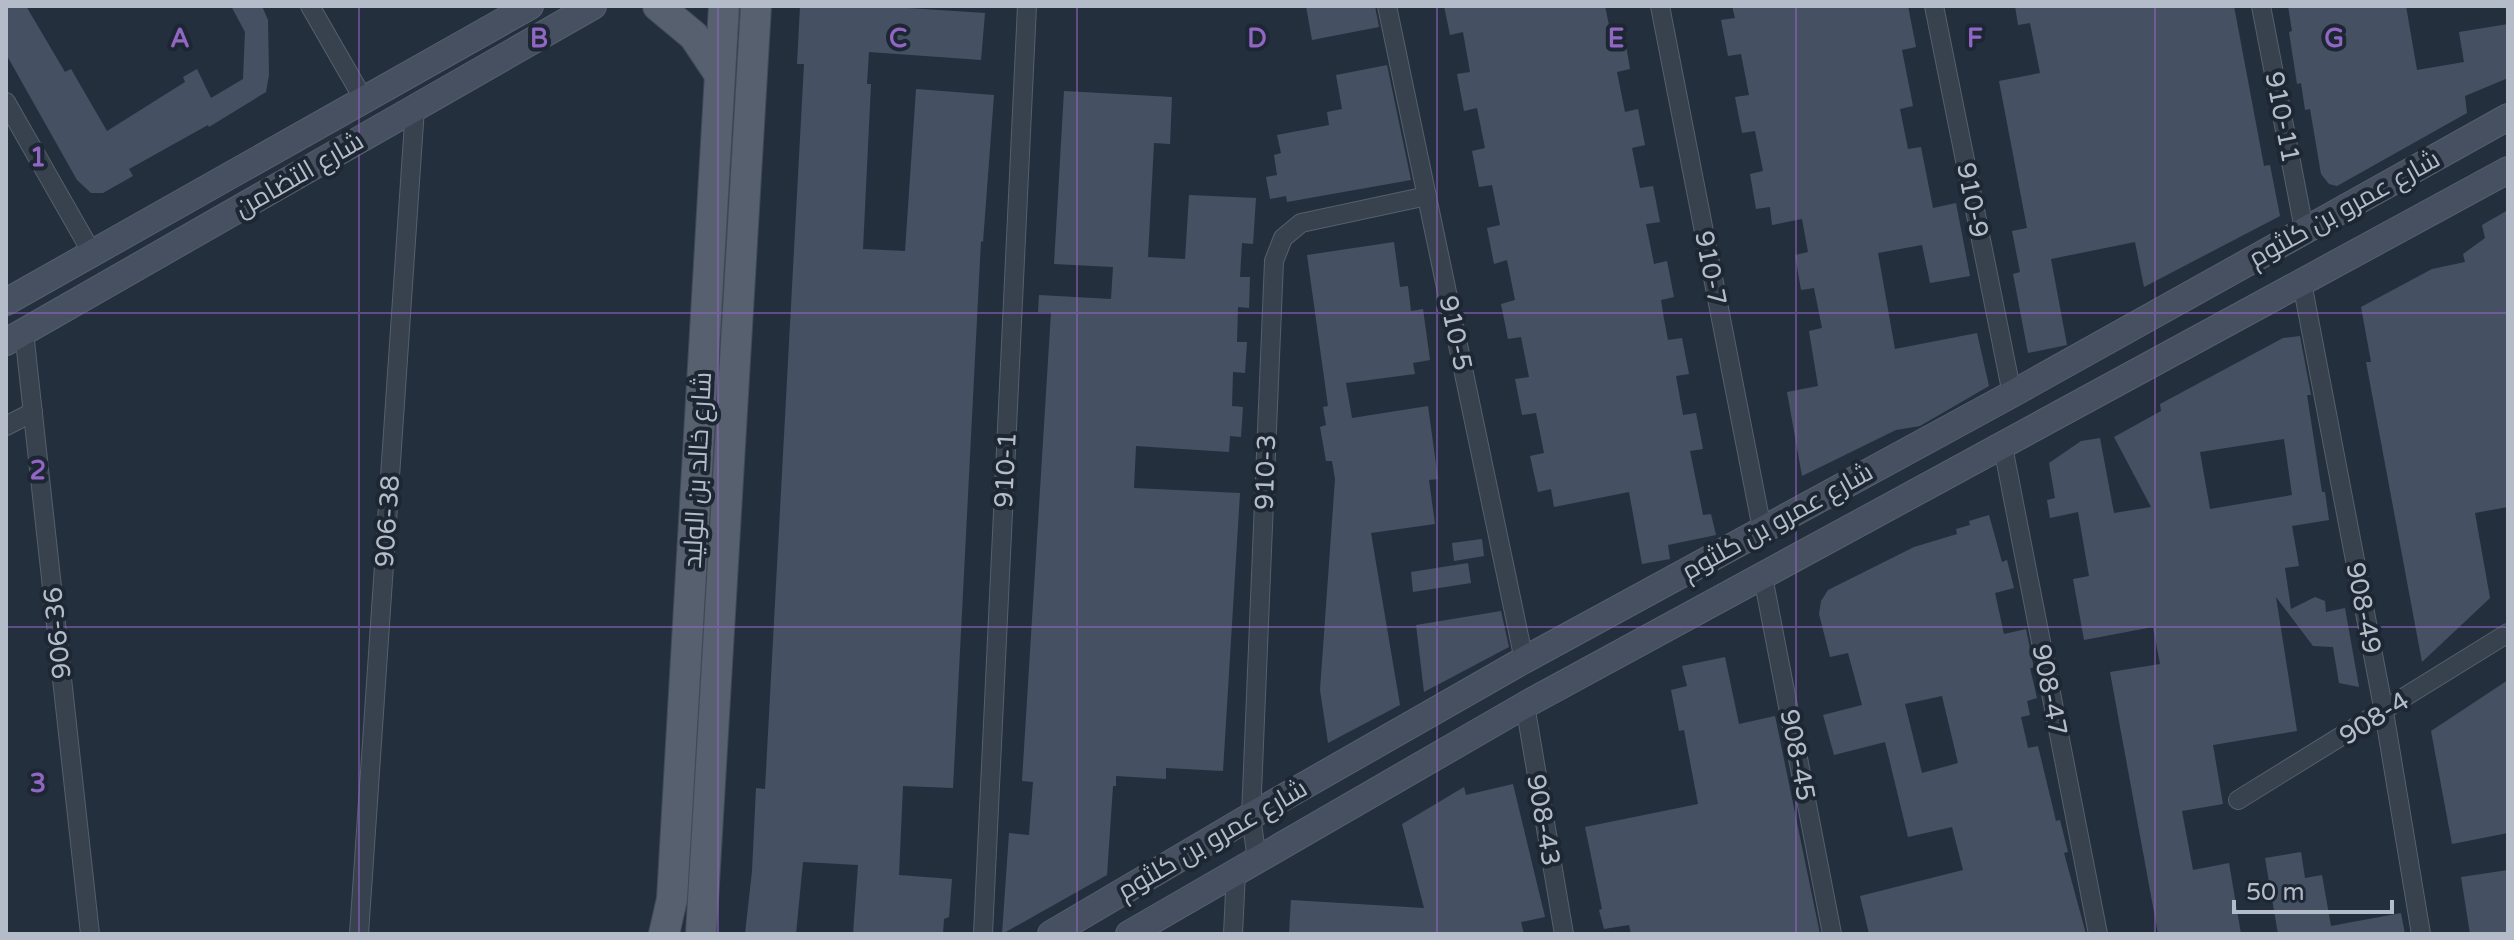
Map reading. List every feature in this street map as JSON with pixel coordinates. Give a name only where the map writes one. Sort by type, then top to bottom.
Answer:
[{"type":"main road","points":[[658,6],[694,36],[720,75]]},
{"type":"main road","name":"شارع خالد بن الوليد","points":[[664,934],[672,899],[724,6]]},
{"type":"main road","name":"شارع خالد بن الوليد","points":[[701,934],[757,12]]},
{"type":"street","points":[[310,6],[364,100]]},
{"type":"street","name":"شارع التضامن","points":[[6,302],[530,6]]},
{"type":"street","name":"شارع التضامن","points":[[15,337],[593,6]]},
{"type":"street","name":"910-1","points":[[983,934],[1027,6]]},
{"type":"street","name":"910-5","points":[[1387,6],[1524,660]]},
{"type":"street","name":"910-7","points":[[1660,6],[1762,529]]},
{"type":"street","name":"910-9","points":[[1934,6],[2012,394]]},
{"type":"street","name":"910-11","points":[[2261,6],[2304,229]]},
{"type":"street","points":[[6,102],[92,253]]},
{"type":"street","name":"906-38","points":[[359,934],[415,108]]},
{"type":"street","name":"شارع عمرو بن كلثوم","points":[[1051,934],[1524,660],[2012,394],[2508,117]]},
{"type":"street","name":"شارع عمرو بن كلثوم","points":[[1129,934],[1525,705],[2508,170]]},
{"type":"street","name":"910-3","points":[[1233,934],[1246,866],[1251,816],[1274,261],[1283,238],[1301,223],[1427,196]]},
{"type":"street","name":"908-49","points":[[2302,283],[2384,712],[2421,934]]},
{"type":"street","name":"906-36","points":[[15,337],[33,412],[90,934]]},
{"type":"street","points":[[6,426],[33,412]]},
{"type":"street","name":"908-47","points":[[2003,447],[2098,934]]},
{"type":"street","name":"908-45","points":[[1763,577],[1832,934]]},
{"type":"street","name":"908-4","points":[[2238,800],[2508,633]]},
{"type":"street","name":"908-43","points":[[1525,705],[1564,934]]},
{"type":"building","points":[[6,6],[26,6],[65,72],[71,69],[107,131],[185,82],[183,77],[197,69],[211,98],[243,79],[245,32],[231,6],[262,6],[268,20],[269,75],[266,92],[209,127],[129,169],[133,176],[103,193],[91,193],[77,180],[6,54]]},
{"type":"building","points":[[800,6],[892,7],[985,13],[981,60],[869,52],[867,84],[871,84],[863,249],[905,251],[916,89],[994,95],[981,241],[953,788],[903,786],[899,875],[952,879],[949,917],[944,919],[943,934],[853,934],[858,865],[803,862],[796,934],[745,934],[756,788],[765,789],[804,64],[797,64]]},
{"type":"building","points":[[1306,6],[1375,6],[1379,27],[1312,40]]},
{"type":"building","points":[[1444,6],[1605,6],[1611,35],[1624,33],[1630,69],[1617,72],[1625,112],[1638,109],[1645,145],[1632,148],[1640,188],[1653,186],[1660,222],[1646,224],[1654,264],[1667,261],[1674,297],[1661,300],[1664,319],[1668,340],[1682,338],[1689,374],[1676,376],[1683,415],[1696,413],[1703,449],[1690,451],[1703,515],[1711,514],[1716,535],[1668,545],[1670,559],[1642,564],[1629,492],[1554,507],[1551,489],[1538,492],[1530,456],[1544,453],[1536,413],[1522,415],[1515,379],[1529,377],[1521,337],[1508,339],[1501,304],[1515,300],[1507,260],[1494,264],[1487,228],[1500,225],[1492,185],[1479,187],[1472,151],[1485,148],[1477,108],[1464,111],[1457,74],[1470,72],[1463,32],[1450,35]]},
{"type":"building","points":[[1732,6],[1908,6],[1916,47],[1902,50],[1913,106],[1900,109],[1908,149],[1921,147],[1933,208],[1956,203],[1970,276],[1930,283],[1922,245],[1878,253],[1895,349],[1977,333],[1989,386],[1920,426],[1896,430],[1802,476],[1787,392],[1818,386],[1809,331],[1822,328],[1814,288],[1801,290],[1795,255],[1808,252],[1802,219],[1772,225],[1770,207],[1756,209],[1750,174],[1763,171],[1755,131],[1742,133],[1735,97],[1749,95],[1741,54],[1728,56],[1721,20],[1735,18]]},
{"type":"building","points":[[2015,6],[2234,6],[2264,166],[2270,165],[2280,216],[2144,287],[2135,242],[2051,259],[2067,345],[2028,353],[2013,274],[2020,272],[2012,231],[2027,228],[1999,81],[2040,73],[2030,23],[2018,25]]},
{"type":"building","points":[[2288,6],[2406,6],[2417,70],[2464,62],[2459,32],[2508,24],[2508,78],[2465,96],[2467,113],[2337,186],[2329,184],[2321,174],[2310,109],[2305,110],[2301,83],[2297,84]]},
{"type":"building","points":[[1387,65],[1411,180],[1287,202],[1286,196],[1270,199],[1266,177],[1277,175],[1274,155],[1281,153],[1277,135],[1329,125],[1327,112],[1342,109],[1336,75]]},
{"type":"building","points":[[1064,91],[1172,97],[1170,144],[1154,143],[1148,257],[1185,259],[1189,195],[1256,198],[1253,244],[1242,243],[1240,277],[1250,277],[1249,308],[1238,307],[1237,342],[1247,342],[1245,373],[1233,372],[1232,406],[1243,407],[1241,437],[1230,436],[1229,452],[1136,446],[1134,488],[1240,493],[1223,771],[1166,768],[1166,779],[1116,776],[1107,875],[1002,934],[1009,833],[1029,835],[1033,782],[1022,781],[1051,312],[1038,312],[1039,295],[1111,299],[1113,267],[1054,264]]},
{"type":"building","points":[[2508,210],[2508,507],[2475,513],[2490,598],[2422,662],[2366,362],[2371,362],[2361,307],[2432,269],[2465,262],[2463,254],[2485,238],[2482,225]]},
{"type":"building","points":[[1394,242],[1400,287],[1408,286],[1411,311],[1423,309],[1430,360],[1413,363],[1415,374],[1346,383],[1352,418],[1428,406],[1438,479],[1429,480],[1435,524],[1371,533],[1400,705],[1328,743],[1320,690],[1335,479],[1332,461],[1326,461],[1320,427],[1326,425],[1323,407],[1328,406],[1307,255]]},
{"type":"building","points":[[2300,336],[2311,395],[2307,395],[2322,492],[2325,492],[2329,520],[2292,526],[2299,566],[2285,568],[2291,609],[2315,597],[2325,601],[2326,612],[2345,608],[2359,687],[2339,683],[2333,647],[2313,646],[2276,597],[2297,731],[2213,745],[2223,804],[2182,811],[2193,870],[2229,863],[2241,934],[2158,934],[2110,672],[2160,664],[2153,627],[2084,640],[2073,579],[2089,576],[2078,512],[2050,518],[2047,500],[2055,498],[2049,463],[2081,441],[2100,438],[2114,513],[2151,507],[2114,437],[2161,411],[2160,404],[2283,338]],"holes":[[[2284,439],[2292,495],[2210,509],[2200,452]]]},
{"type":"building","points":[[1989,515],[2002,562],[2007,560],[2014,588],[1995,593],[2004,634],[2026,629],[2037,698],[2027,701],[2030,715],[2021,717],[2028,748],[2038,746],[2056,821],[2060,820],[2068,852],[2064,853],[2086,934],[1869,934],[1860,896],[1963,870],[1952,827],[1908,837],[1885,742],[1834,755],[1823,715],[1862,705],[1848,653],[1830,657],[1819,614],[1821,601],[1828,590],[1914,547],[1957,534],[1956,529],[1970,525],[1969,521]],"holes":[[[1942,696],[1958,763],[1922,773],[1905,704]]]},
{"type":"building","points":[[1482,539],[1484,556],[1454,561],[1452,543]]},
{"type":"building","points":[[1468,563],[1471,583],[1413,592],[1411,572]]},
{"type":"building","points":[[1501,611],[1509,647],[1424,692],[1416,625]]},
{"type":"building","points":[[1725,657],[1739,724],[1775,716],[1820,934],[1631,934],[1629,925],[1604,929],[1585,827],[1698,804],[1684,730],[1679,731],[1671,690],[1687,686],[1682,666]]},
{"type":"building","points":[[2508,680],[2508,833],[2452,844],[2431,731]]},
{"type":"building","points":[[1513,784],[1545,917],[1521,922],[1524,934],[1289,934],[1291,900],[1424,908],[1402,824],[1464,787],[1466,795]]},
{"type":"building","points":[[2301,852],[2305,878],[2322,875],[2331,926],[2401,913],[2405,934],[2278,934],[2265,858]]},
{"type":"building","points":[[2508,870],[2508,934],[2470,934],[2461,877]]}]
